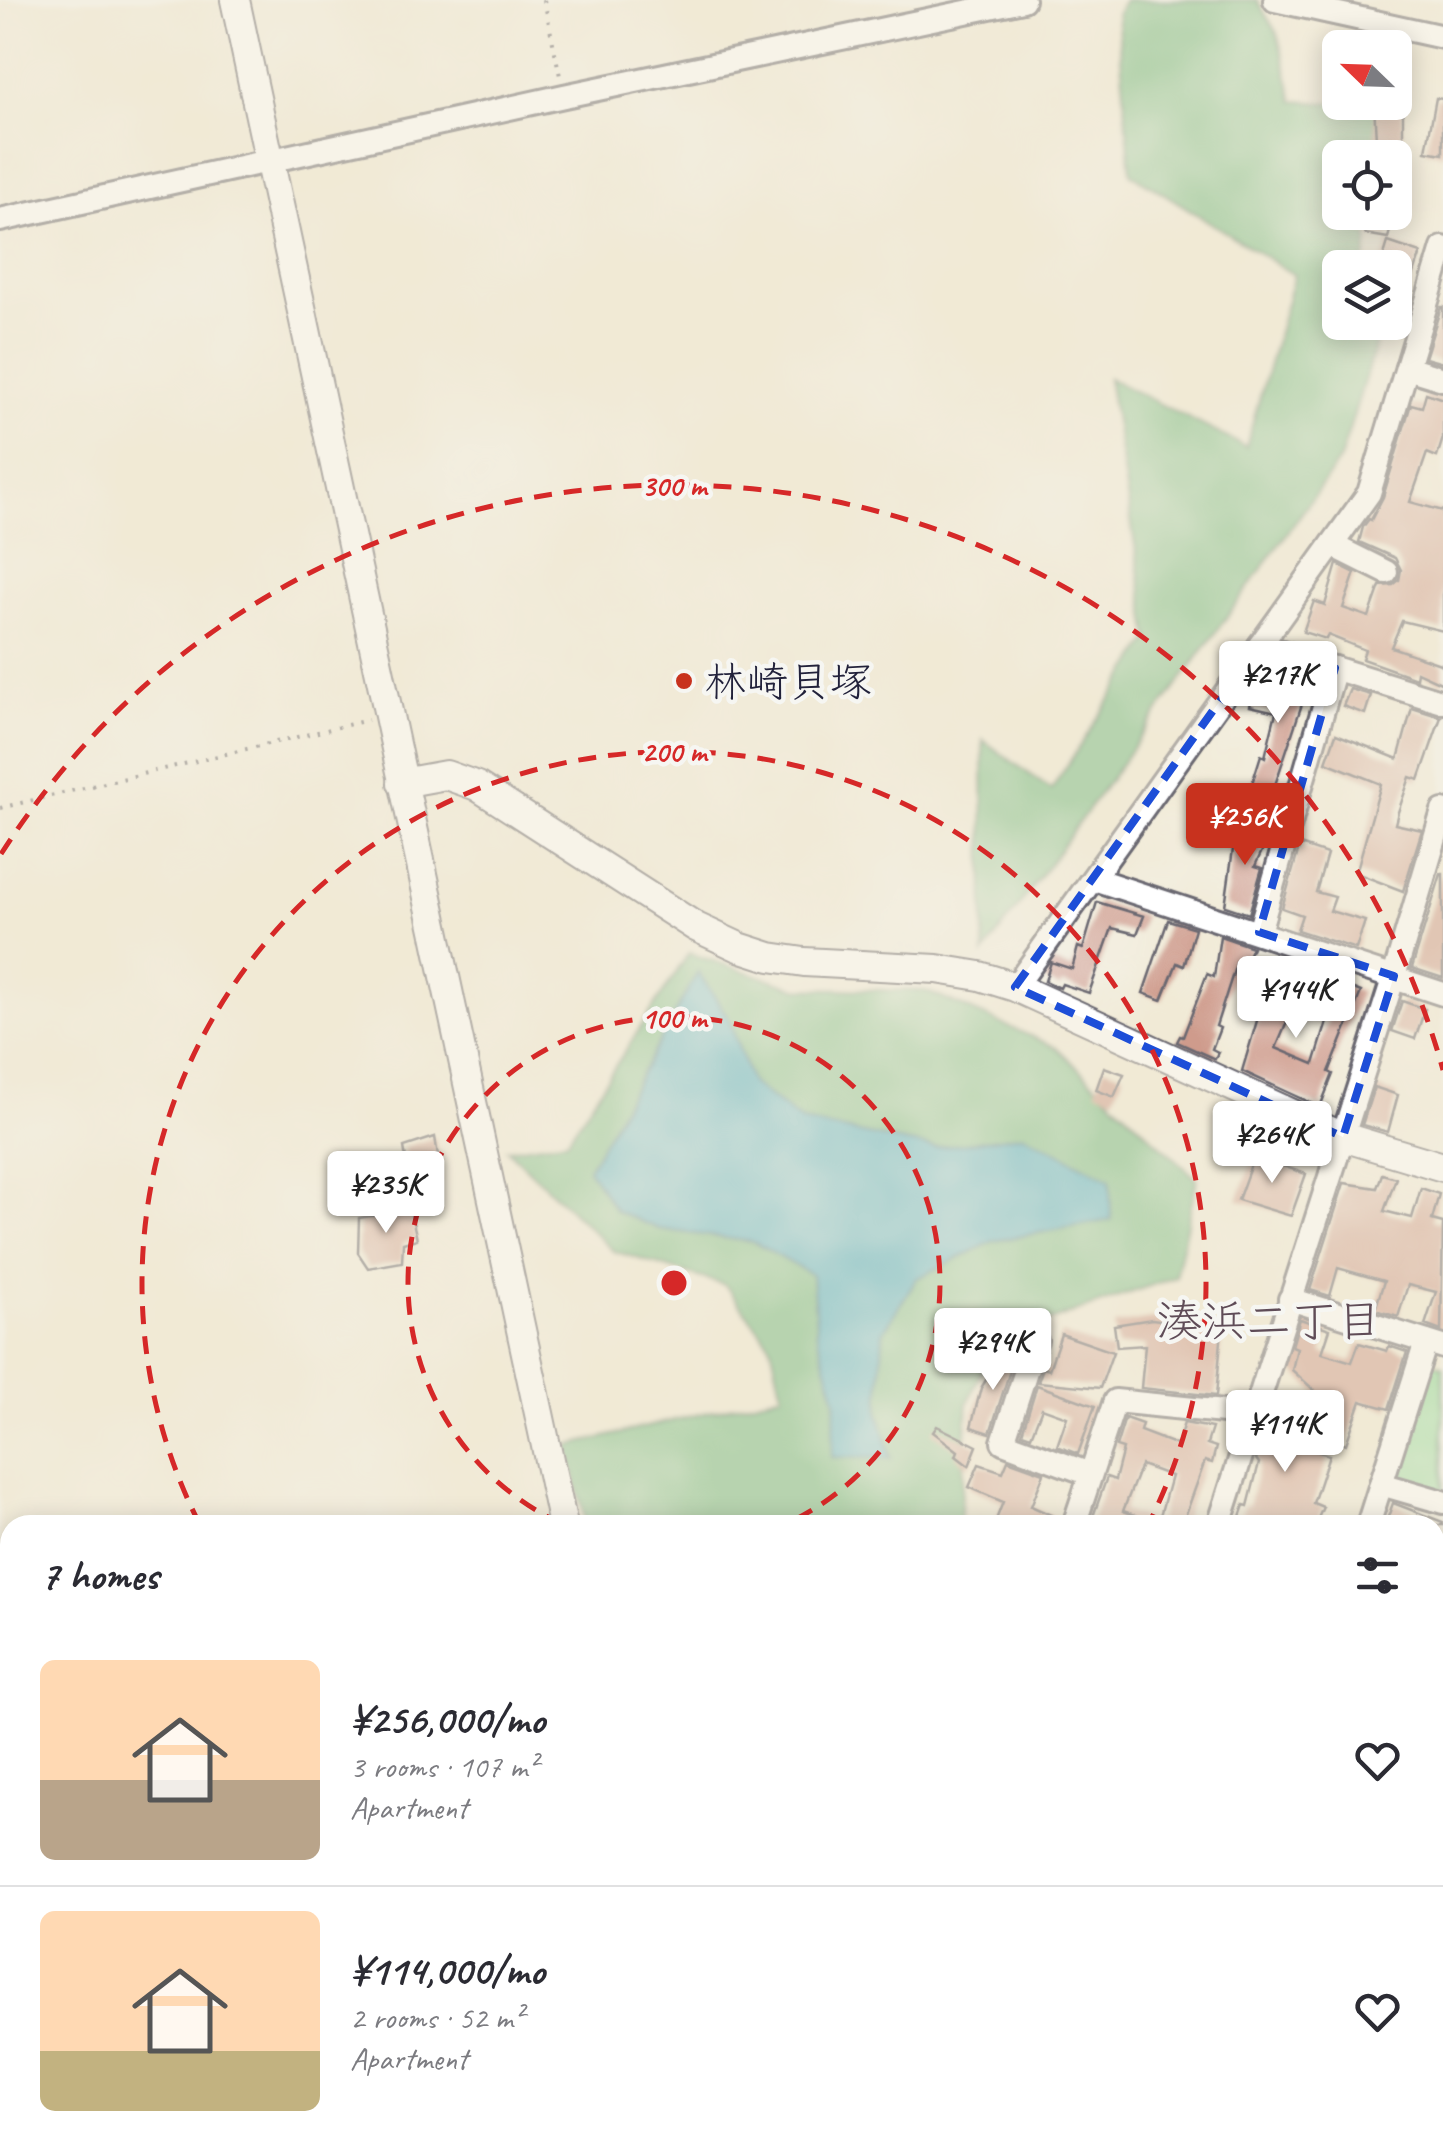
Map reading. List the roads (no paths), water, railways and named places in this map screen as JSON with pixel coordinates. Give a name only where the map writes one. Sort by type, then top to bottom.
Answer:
[{"type":"street","points":[[235,0],[561,1515]]},
{"type":"street","points":[[0,220],[1023,0]]},
{"type":"street","points":[[1275,0],[1443,37]]},
{"type":"street","points":[[1015,988],[1369,493],[1443,248]]},
{"type":"street","points":[[1407,368],[1443,379]]},
{"type":"street","points":[[1332,545],[1386,572]]},
{"type":"street","points":[[1260,644],[1443,702]]},
{"type":"street","points":[[1259,932],[1335,668]]},
{"type":"street","points":[[402,782],[446,775],[477,786],[696,927],[739,947],[804,962],[936,969],[980,976],[1015,988],[1343,1137],[1443,1167]]},
{"type":"street","points":[[1223,1515],[1443,811]]},
{"type":"street","points":[[1094,879],[1443,994]]},
{"type":"street","points":[[1290,1299],[1434,1344],[1371,1515]]},
{"type":"street","points":[[1036,1340],[1003,1442],[1090,1474]]},
{"type":"street","points":[[1077,1515],[1116,1401],[1253,1414]]},
{"type":"street","points":[[1381,1484],[1443,1502]]},
{"type":"water","points":[[698,972],[728,1017],[751,1083],[802,1122],[934,1148],[1024,1134],[1110,1179],[1111,1220],[994,1241],[916,1279],[883,1332],[879,1412],[891,1458],[832,1457],[836,1399],[817,1334],[812,1275],[753,1242],[659,1229],[616,1211],[588,1169]]},
{"type":"place","name":"林崎貝塚","points":[[684,681]]},
{"type":"district","name":"湊浜二丁目","points":[[1269,1320]]}]
